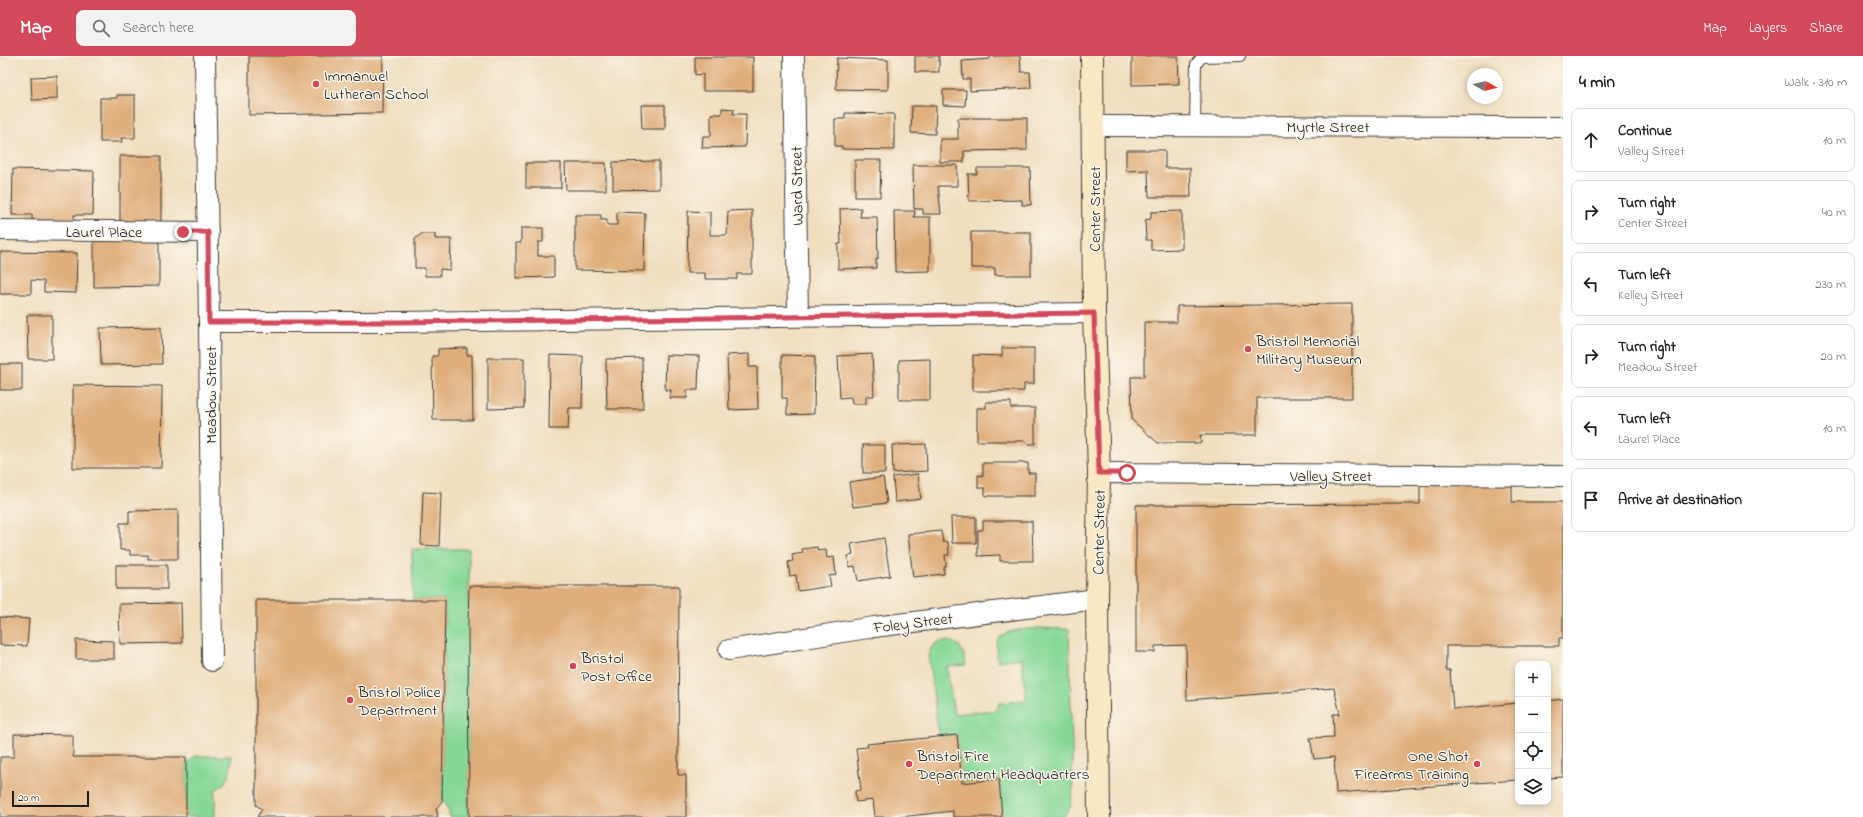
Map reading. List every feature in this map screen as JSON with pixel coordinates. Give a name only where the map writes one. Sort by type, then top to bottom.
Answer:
[{"type":"street","name":"Meadow Street","points":[[205,56],[212,661]]},
{"type":"street","name":"Ward Street","points":[[794,56],[798,316]]},
{"type":"street","name":"Center Street","points":[[1092,56],[1094,313],[1099,473],[1097,599],[1099,817]]},
{"type":"street","name":"Myrtle Street","points":[[1093,126],[1563,127]]},
{"type":"street","name":"Laurel Place","points":[[0,230],[208,232]]},
{"type":"street","points":[[209,322],[397,322],[1094,313]]},
{"type":"street","name":"Valley Street","points":[[1099,473],[1563,476]]},
{"type":"street","name":"Foley Street","points":[[729,650],[874,627],[1097,599]]},
{"type":"lane","points":[[1195,126],[1196,64],[1202,57],[1240,56]]},
{"type":"green space","points":[[412,549],[469,549],[469,817],[450,817],[448,809],[442,801],[445,600],[413,600]]},
{"type":"green space","points":[[1038,628],[1069,629],[1073,789],[1070,808],[1063,817],[1002,817],[998,779],[962,783],[957,735],[939,737],[929,653],[935,644],[948,641],[957,644],[963,653],[966,665],[947,667],[954,714],[997,710],[999,703],[1026,700],[1022,658],[998,661],[996,649],[997,642],[1000,637],[1009,632]]},
{"type":"green space","points":[[196,756],[231,756],[229,776],[224,784],[215,790],[215,817],[186,817],[186,764]]},
{"type":"building","name":"Immanuel Lutheran School","points":[[249,56],[383,56],[382,113],[249,115]]},
{"type":"building","points":[[915,56],[939,56],[939,72],[915,72]]},
{"type":"building","points":[[990,56],[1020,56],[1021,72],[1030,72],[1031,88],[970,91],[970,79],[963,79],[962,61],[990,59]]},
{"type":"building","points":[[1132,56],[1178,56],[1179,84],[1132,85]]},
{"type":"building","points":[[695,57],[753,57],[753,91],[703,91],[703,74],[695,75]]},
{"type":"building","points":[[837,58],[888,60],[888,90],[836,89]]},
{"type":"building","points":[[57,76],[57,99],[32,100],[31,77]]},
{"type":"building","points":[[943,90],[966,90],[965,106],[943,105]]},
{"type":"building","points":[[117,95],[135,95],[135,138],[121,138],[122,142],[100,142],[100,98],[117,98]]},
{"type":"building","points":[[641,105],[665,105],[665,129],[642,129]]},
{"type":"building","points":[[912,106],[936,106],[935,134],[911,133]]},
{"type":"building","points":[[722,108],[734,109],[733,114],[746,114],[745,147],[702,148],[703,136],[711,136],[711,114],[722,114]]},
{"type":"building","points":[[845,113],[894,114],[894,150],[842,149],[842,146],[835,146],[835,119],[845,119]]},
{"type":"building","points":[[958,118],[1027,118],[1027,150],[964,151],[964,162],[940,162],[940,139],[958,139]]},
{"type":"building","points":[[1126,150],[1165,150],[1165,168],[1190,168],[1191,197],[1149,197],[1148,170],[1126,171]]},
{"type":"building","points":[[120,156],[161,156],[161,225],[120,225]]},
{"type":"building","points":[[855,160],[881,160],[880,197],[855,197]]},
{"type":"building","points":[[659,161],[659,189],[613,190],[613,162]]},
{"type":"building","points":[[526,163],[561,163],[561,188],[526,188]]},
{"type":"building","points":[[565,163],[606,163],[606,190],[566,190]]},
{"type":"building","points":[[913,165],[957,165],[957,186],[938,186],[941,214],[923,214],[923,209],[914,209]]},
{"type":"building","points":[[977,168],[1030,168],[1031,205],[1022,205],[1022,200],[969,201],[968,174],[977,174]]},
{"type":"building","points":[[13,169],[94,171],[93,215],[74,215],[74,221],[32,220],[32,215],[12,215]]},
{"type":"building","points":[[861,208],[860,217],[877,217],[878,259],[876,259],[876,268],[838,269],[838,244],[841,244],[840,209]]},
{"type":"building","points":[[752,210],[752,274],[737,274],[737,279],[705,279],[705,273],[687,273],[688,211],[710,212],[710,235],[727,235],[728,211]]},
{"type":"building","points":[[894,211],[915,211],[914,217],[930,217],[930,271],[895,272]]},
{"type":"building","points":[[1182,211],[1182,249],[1151,250],[1151,240],[1146,240],[1145,220],[1151,219],[1151,212]]},
{"type":"building","points":[[617,212],[645,213],[644,271],[575,270],[575,215],[601,215],[601,220],[607,220],[607,225],[617,225]]},
{"type":"building","points":[[521,228],[543,228],[543,242],[538,242],[538,256],[554,256],[554,277],[516,278],[516,243],[521,243]]},
{"type":"building","points":[[971,232],[1031,232],[1031,275],[995,275],[995,268],[971,268]]},
{"type":"building","points":[[421,234],[435,234],[435,239],[451,239],[450,270],[440,269],[440,276],[425,276],[425,268],[415,268],[415,239]]},
{"type":"building","points":[[159,239],[159,286],[94,287],[94,240]]},
{"type":"building","points":[[0,252],[77,253],[76,293],[44,292],[44,281],[31,280],[31,294],[0,294]]},
{"type":"building","name":"Bristol Memorial Military Museum","points":[[1352,304],[1352,398],[1257,398],[1257,435],[1200,435],[1201,443],[1158,443],[1132,420],[1131,377],[1144,377],[1144,322],[1177,322],[1177,306]]},
{"type":"building","points":[[27,315],[52,315],[52,359],[28,359]]},
{"type":"building","points":[[161,327],[162,364],[101,365],[100,328]]},
{"type":"building","points":[[467,348],[467,355],[472,355],[473,420],[433,420],[432,356],[438,356],[438,349]]},
{"type":"building","points":[[1002,348],[1034,348],[1034,384],[1024,384],[1024,391],[973,391],[973,355],[1002,356]]},
{"type":"building","points":[[749,354],[749,367],[757,367],[758,409],[729,410],[727,355]]},
{"type":"building","points":[[872,354],[874,396],[866,396],[866,404],[852,404],[851,397],[840,398],[838,356]]},
{"type":"building","points":[[550,355],[583,356],[582,408],[569,408],[568,429],[549,429]]},
{"type":"building","points":[[666,355],[699,356],[698,390],[687,390],[687,398],[670,398],[671,390],[665,390]]},
{"type":"building","points":[[782,355],[815,356],[814,414],[787,415],[787,398],[782,398]]},
{"type":"building","points":[[488,358],[524,358],[524,408],[488,409]]},
{"type":"building","points":[[642,358],[643,409],[607,409],[606,359]]},
{"type":"building","points":[[930,359],[930,400],[899,400],[899,360]]},
{"type":"building","points":[[0,364],[22,364],[22,390],[0,390]]},
{"type":"building","points":[[73,385],[162,386],[161,468],[73,468]]},
{"type":"building","points":[[986,402],[1011,402],[1011,408],[1035,408],[1035,444],[1027,444],[1025,441],[977,441],[977,408],[986,408]]},
{"type":"building","points":[[926,444],[927,471],[893,473],[892,445]]},
{"type":"building","points":[[863,445],[885,445],[885,473],[863,473]]},
{"type":"building","points":[[983,463],[1028,463],[1028,473],[1035,473],[1035,496],[985,496],[985,488],[978,488],[978,475],[983,476]]},
{"type":"building","points":[[918,474],[921,499],[895,502],[893,477]]},
{"type":"building","points":[[883,477],[887,503],[853,507],[849,482]]},
{"type":"building","points":[[1420,480],[1512,480],[1512,502],[1563,502],[1563,638],[1559,638],[1559,646],[1446,646],[1446,670],[1450,670],[1453,709],[1515,703],[1515,780],[1336,793],[1334,757],[1314,759],[1310,738],[1334,737],[1333,714],[1340,714],[1334,688],[1187,700],[1186,645],[1155,646],[1155,652],[1136,652],[1136,505],[1420,504]]},
{"type":"building","points":[[423,492],[441,493],[439,546],[421,545]]},
{"type":"building","points":[[178,510],[178,559],[148,559],[148,555],[130,555],[130,550],[120,550],[120,523],[129,523],[129,511]]},
{"type":"building","points":[[951,517],[976,517],[976,543],[952,543]]},
{"type":"building","points":[[983,521],[1032,521],[1033,561],[1000,561],[1000,555],[978,556],[978,530],[983,530]]},
{"type":"building","points":[[941,531],[943,542],[948,542],[949,555],[945,555],[946,566],[944,567],[944,574],[913,577],[908,534]]},
{"type":"building","points":[[884,538],[890,576],[858,581],[855,566],[849,567],[848,556],[853,555],[851,544]]},
{"type":"building","points":[[817,547],[818,551],[826,550],[827,558],[834,557],[836,575],[829,576],[831,586],[798,591],[796,575],[790,576],[788,562],[793,561],[792,555],[803,553],[802,549]]},
{"type":"building","points":[[116,565],[167,565],[167,589],[116,589]]},
{"type":"building","name":"Bristol Post Office","points":[[469,586],[679,586],[678,775],[686,775],[686,817],[469,817]]},
{"type":"building","name":"Bristol Police Department","points":[[256,600],[445,600],[442,801],[436,809],[438,817],[257,817],[262,809],[256,805]]},
{"type":"building","points":[[181,603],[182,643],[120,644],[119,604]]},
{"type":"building","points":[[0,617],[29,619],[27,646],[0,645]]},
{"type":"building","points":[[76,640],[114,641],[114,659],[76,659]]},
{"type":"building","points":[[1563,699],[1563,777],[1551,778],[1551,701]]},
{"type":"building","points":[[14,734],[73,735],[73,757],[186,757],[186,817],[0,817],[0,757],[14,757]]},
{"type":"building","name":"Bristol Fire Department Headquarters","points":[[957,735],[962,783],[999,779],[1002,817],[953,817],[953,811],[900,817],[875,817],[873,800],[856,802],[855,791],[861,790],[856,748],[868,747],[867,744]]},
{"type":"place","name":"Immanuel Lutheran School","points":[[316,84]]},
{"type":"place","name":"Bristol Memorial Military Museum","points":[[1248,349]]},
{"type":"place","name":"Bristol Post Office","points":[[573,666]]},
{"type":"place","name":"Bristol Police Department","points":[[350,700]]},
{"type":"place","name":"Bristol Fire Department Headquarters","points":[[909,764]]},
{"type":"place","name":"One Shot Firearms Training","points":[[1477,764]]},
{"type":"route","points":[[183,232],[208,232],[209,322],[397,322],[1094,313],[1099,473],[1127,473]]}]
